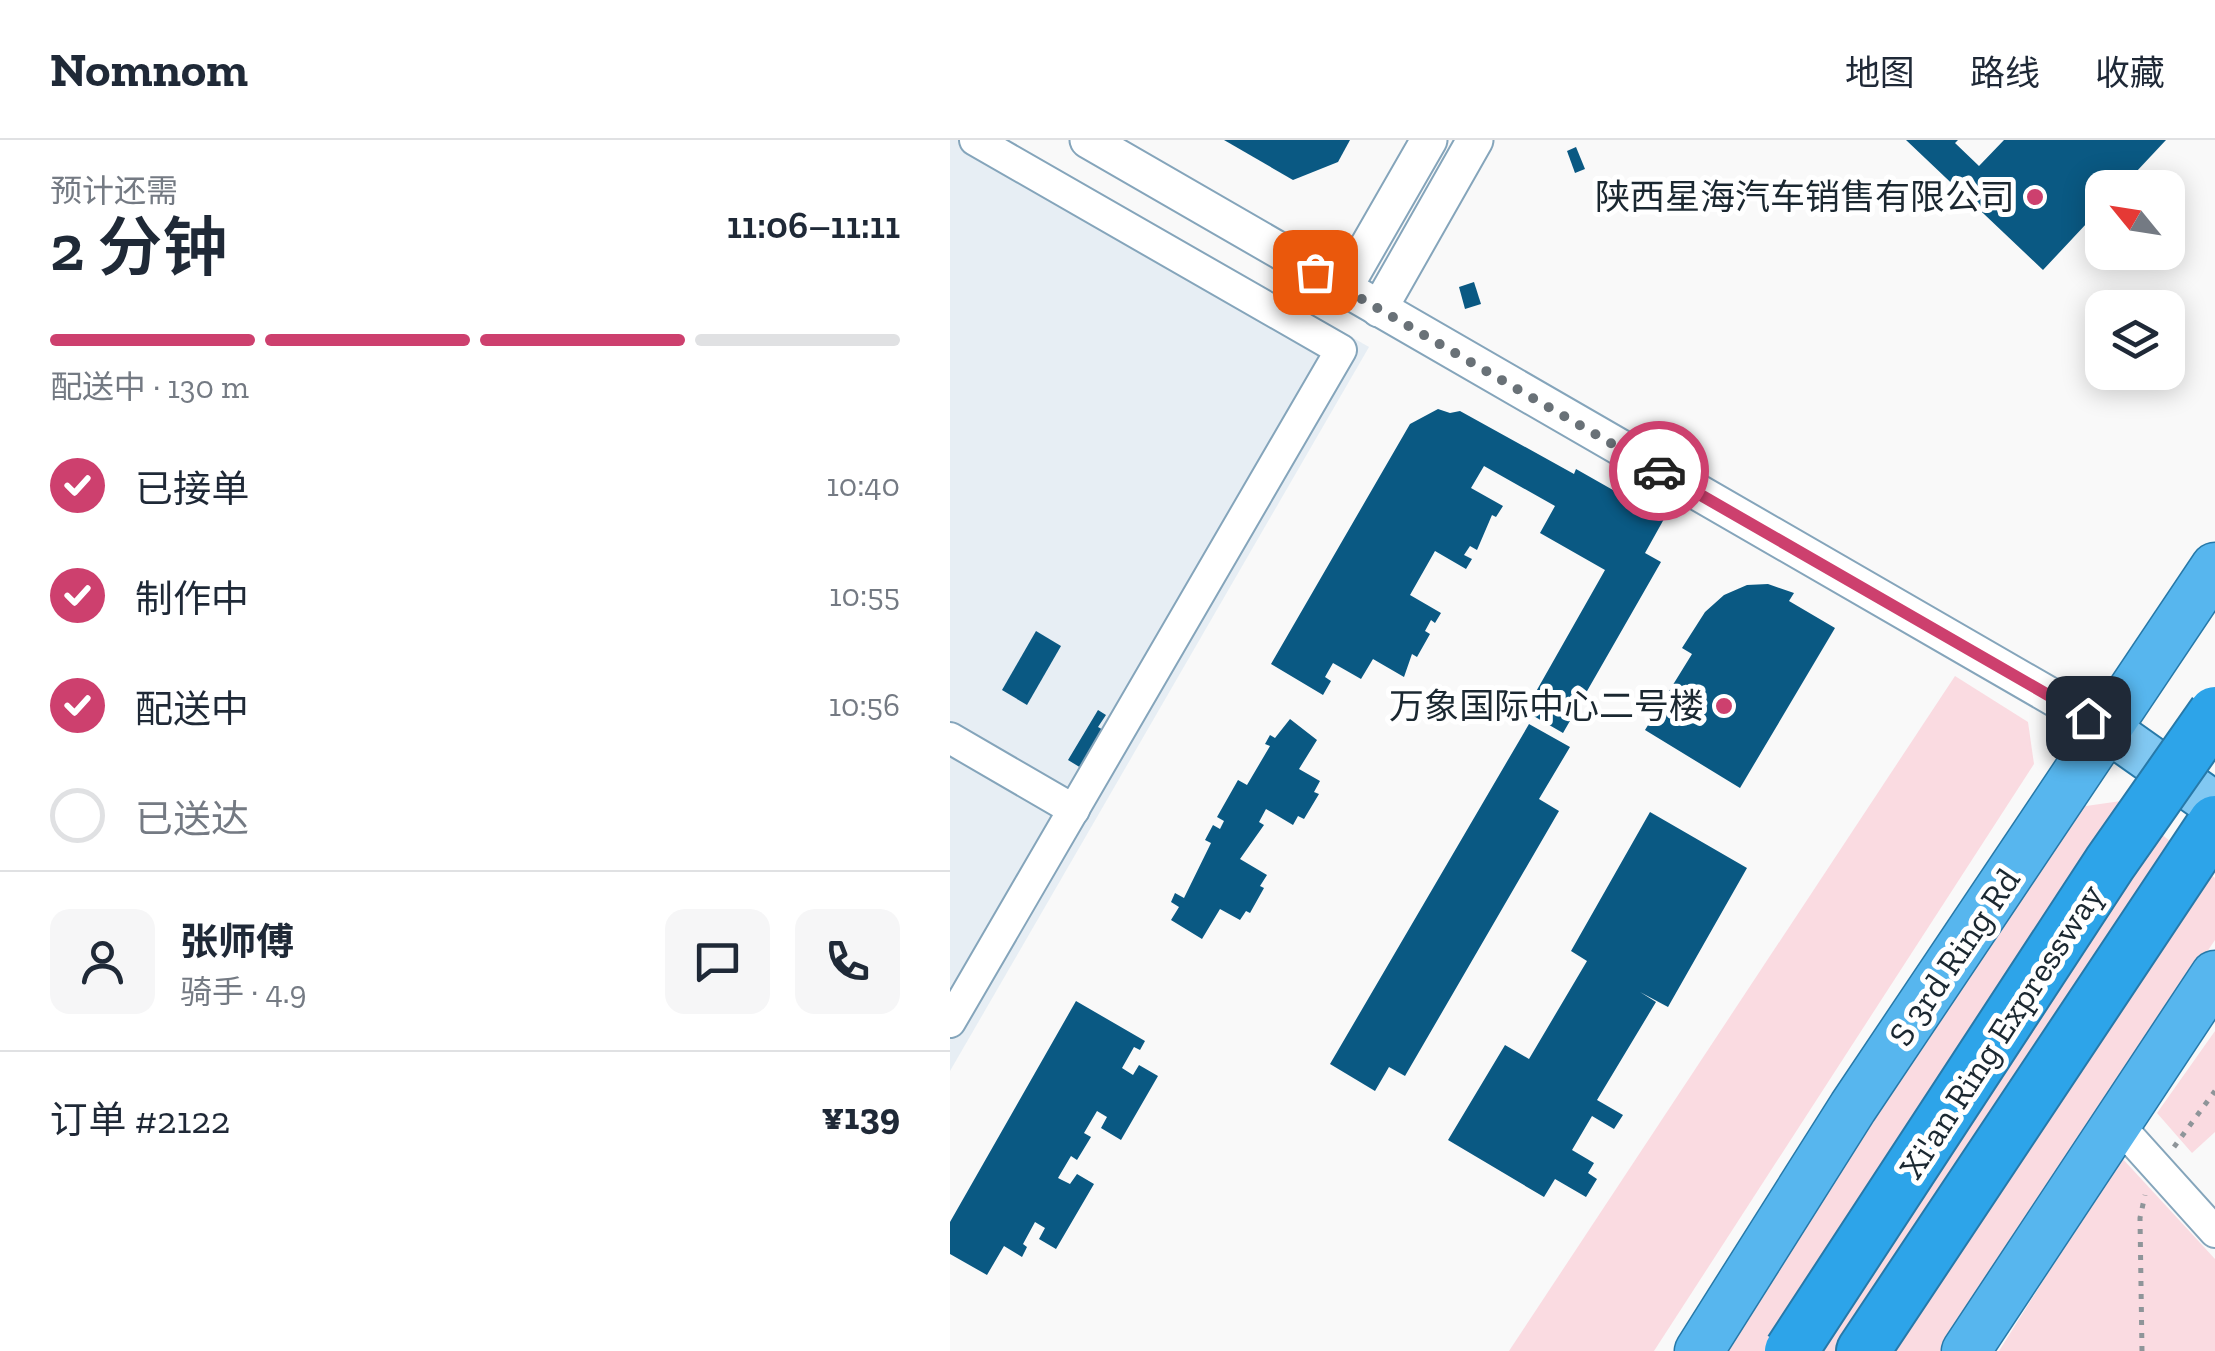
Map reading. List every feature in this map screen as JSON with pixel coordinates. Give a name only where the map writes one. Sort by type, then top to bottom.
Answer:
[{"type":"highway","name":"S 3rd Ring Rd","points":[[1699,1351],[1853,1107],[2215,567]]},
{"type":"highway","name":"Xi'an Ring Expressway","points":[[1792,1351],[2110,863],[2215,713]]},
{"type":"highway","name":"Xi'an Ring Expressway","points":[[1863,1351],[2215,822]]},
{"type":"highway","points":[[1966,1351],[2215,976]]},
{"type":"main road","points":[[2106,728],[2215,805]]},
{"type":"street","points":[[950,1022],[1341,350],[975,140]]},
{"type":"street","points":[[1088,140],[2106,728]]},
{"type":"street","points":[[1344,288],[1429,140]]},
{"type":"street","points":[[1379,309],[1475,140]]},
{"type":"street","points":[[950,738],[1074,810]]},
{"type":"street","points":[[2116,1122],[2215,1232]]},
{"type":"path","points":[[2142,1351],[2142,1200],[2215,1091]]},
{"type":"shaded area","points":[[950,140],[1008,140],[1369,347],[950,1071]]},
{"type":"shaded area","points":[[1955,676],[2028,722],[2034,764],[1654,1351],[1509,1351]]},
{"type":"shaded area","points":[[2121,801],[2215,878],[2215,940],[1940,1351],[1723,1351],[2079,807]]},
{"type":"shaded area","points":[[2215,1031],[2215,1132],[2192,1153],[2157,1113]]},
{"type":"shaded area","points":[[2121,1157],[2215,1259],[2215,1351],[1999,1351]]},
{"type":"building","points":[[1224,140],[1350,140],[1338,162],[1293,180]]},
{"type":"building","name":"陕西星海汽车销售有限公司","points":[[1906,140],[1958,140],[1955,143],[1979,166],[2004,140],[2166,140],[2138,170],[2085,170],[2085,225],[2043,270]]},
{"type":"building","points":[[1576,147],[1585,169],[1575,173],[1567,151]]},
{"type":"building","points":[[1474,282],[1481,304],[1465,309],[1459,287]]},
{"type":"building","points":[[1438,409],[1460,411],[1574,474],[1576,469],[1664,519],[1645,553],[1661,562],[1563,733],[1525,711],[1605,570],[1540,533],[1555,506],[1484,466],[1471,488],[1503,506],[1496,517],[1492,515],[1477,550],[1470,546],[1464,555],[1472,559],[1466,569],[1435,551],[1410,595],[1441,613],[1435,623],[1431,620],[1425,631],[1430,634],[1417,657],[1412,654],[1404,677],[1373,659],[1361,679],[1333,663],[1325,677],[1331,681],[1323,695],[1271,664],[1410,424]]},
{"type":"building","name":"万象国际中心二号楼","points":[[1768,584],[1794,593],[1789,601],[1835,628],[1740,788],[1645,730],[1692,654],[1682,648],[1705,612],[1724,595],[1747,585]]},
{"type":"building","points":[[1036,631],[1061,646],[1027,705],[1002,690]]},
{"type":"building","points":[[1098,710],[1106,715],[1098,727],[1114,736],[1091,774],[1068,760]]},
{"type":"building","points":[[1290,719],[1317,740],[1299,769],[1320,781],[1314,792],[1319,794],[1304,819],[1298,816],[1293,825],[1266,809],[1259,822],[1264,825],[1240,859],[1267,875],[1260,886],[1264,888],[1250,913],[1246,911],[1240,920],[1220,909],[1202,939],[1171,920],[1179,907],[1171,902],[1175,893],[1184,898],[1211,843],[1205,840],[1213,825],[1220,829],[1224,821],[1217,817],[1238,780],[1247,785],[1270,746],[1265,744],[1270,735],[1275,738]]},
{"type":"building","points":[[1529,724],[1570,747],[1539,799],[1559,811],[1405,1076],[1389,1067],[1375,1091],[1330,1064]]},
{"type":"building","points":[[1650,812],[1747,868],[1668,1007],[1640,992],[1656,1002],[1597,1100],[1623,1115],[1614,1129],[1592,1116],[1572,1150],[1594,1163],[1588,1173],[1597,1179],[1586,1197],[1555,1179],[1544,1197],[1448,1140],[1505,1045],[1529,1059],[1587,961],[1571,951]]},
{"type":"building","points":[[1076,1001],[1145,1041],[1140,1050],[1134,1047],[1122,1068],[1133,1075],[1139,1065],[1158,1076],[1121,1140],[1101,1128],[1107,1117],[1097,1111],[1084,1133],[1091,1137],[1077,1160],[1071,1156],[1058,1178],[1070,1184],[1077,1174],[1094,1184],[1056,1249],[1039,1239],[1045,1228],[1035,1222],[1023,1244],[1027,1247],[1022,1257],[1004,1246],[987,1275],[950,1254],[950,1222]]},
{"type":"way so far","points":[[1315,272],[1659,471]]},
{"type":"place","name":"陕西星海汽车销售有限公司","points":[[2035,197]]},
{"type":"place","name":"万象国际中心二号楼","points":[[1724,706]]},
{"type":"route","points":[[1659,471],[2088,718]]}]
